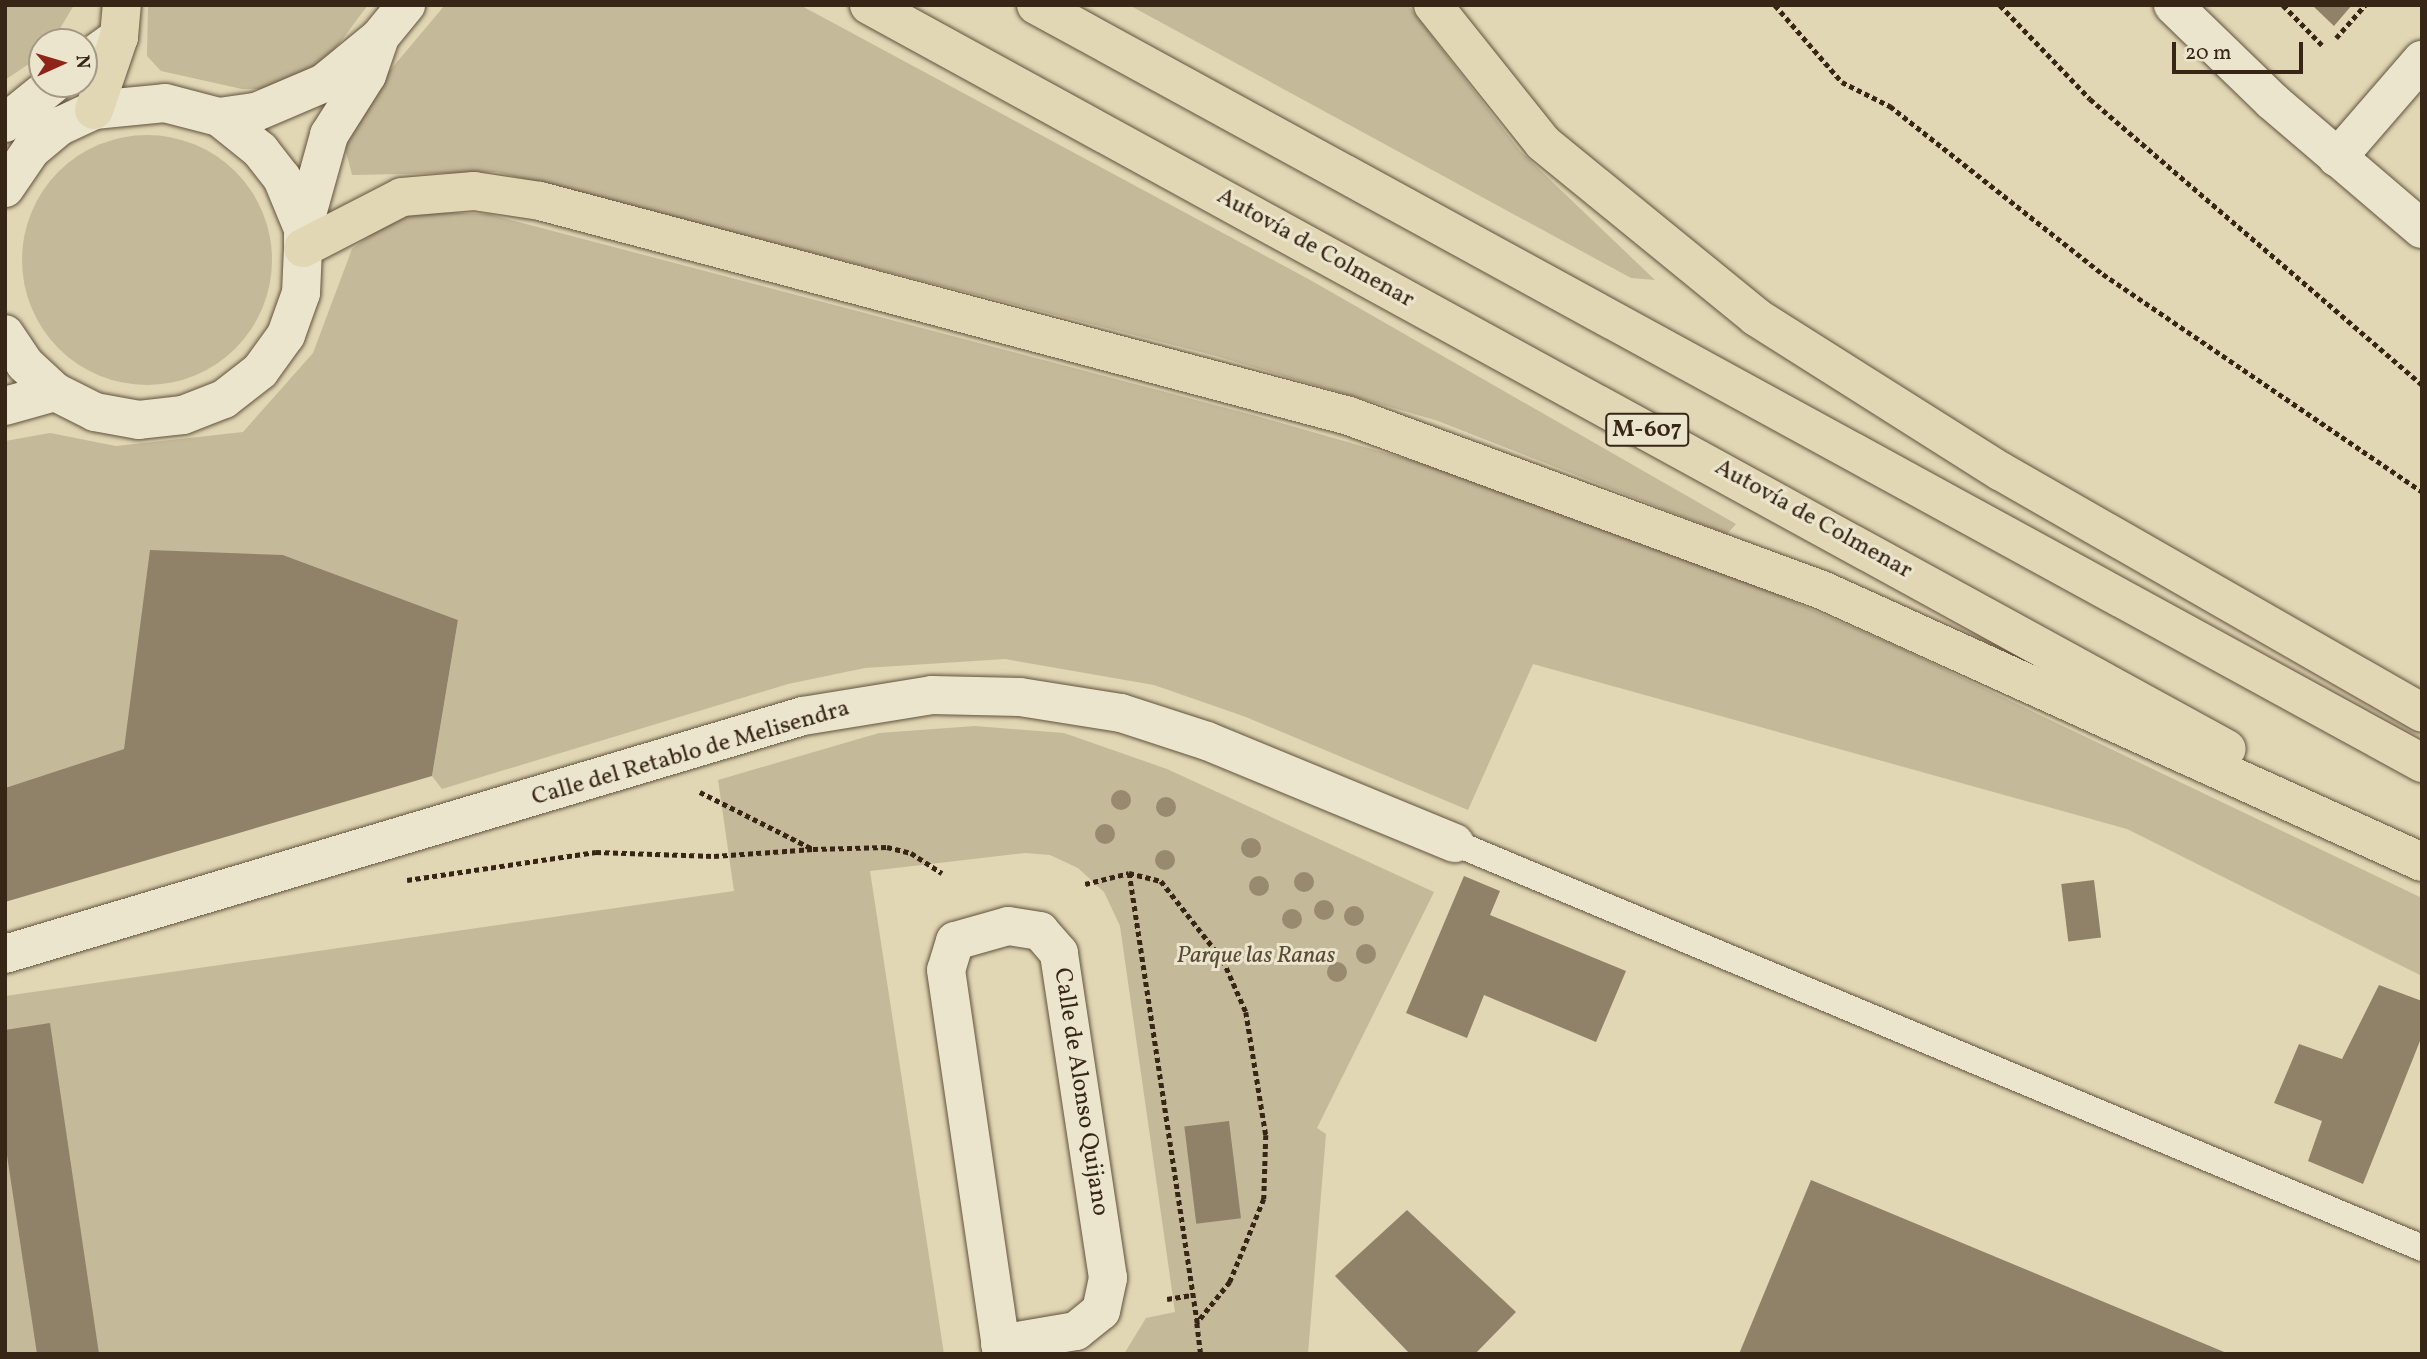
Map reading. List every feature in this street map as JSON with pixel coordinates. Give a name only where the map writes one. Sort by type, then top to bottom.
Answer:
[{"type":"highway","name":"Autovía de Colmenar","points":[[869,5],[2042,645],[2422,861]]},
{"type":"highway","points":[[1036,5],[2422,763]]},
{"type":"highway","points":[[1433,5],[1544,143],[1756,317],[2000,471],[2422,713]]},
{"type":"highway","points":[[94,110],[120,21]]},
{"type":"highway","points":[[303,238],[402,197],[474,191],[540,201],[1349,416],[1822,590],[2422,861]]},
{"type":"street","points":[[219,117],[292,100],[379,38],[406,5]]},
{"type":"street","points":[[2173,5],[2337,158],[2422,229]]},
{"type":"street","points":[[98,46],[120,21]]},
{"type":"street","points":[[5,334],[25,364],[55,392],[95,412],[139,420],[183,415],[224,399],[260,371],[286,335],[300,293],[303,238],[329,135],[367,75],[379,38]]},
{"type":"street","points":[[2337,158],[2422,60]]},
{"type":"street","points":[[5,123],[36,98]]},
{"type":"street","points":[[5,188],[31,150],[60,126],[94,110],[165,103],[219,117],[260,150],[282,178],[303,238]]},
{"type":"street","points":[[5,406],[55,392]]},
{"type":"street","name":"Calle del Retablo de Melisendra","points":[[5,954],[803,716],[932,695],[1020,696],[1121,713],[1207,741],[1455,844]]},
{"type":"street","name":"Calle de Alonso Quijano","points":[[1009,926],[1040,930],[1059,953],[1108,1278],[1101,1311],[1076,1331],[1001,1349],[946,970],[955,941],[1009,926]]},
{"type":"lane","points":[[1455,844],[2422,1248]]},
{"type":"path","points":[[1775,5],[1842,82],[1900,113],[2103,274],[2422,492]]},
{"type":"path","points":[[2000,5],[2090,99],[2422,385]]},
{"type":"path","points":[[2283,5],[2322,45]]},
{"type":"path","points":[[2336,37],[2365,5]]},
{"type":"path","points":[[692,787],[813,849]]},
{"type":"path","points":[[394,880],[596,852],[713,856],[887,847],[911,853],[942,873]]},
{"type":"path","points":[[1085,884],[1129,873],[1161,881],[1223,960],[1246,1012],[1260,1075],[1266,1135],[1264,1199],[1230,1282],[1197,1323]]},
{"type":"path","points":[[1129,873],[1201,1354]]},
{"type":"path","points":[[1167,1298],[1192,1295]]},
{"type":"green space","points":[[5,5],[74,5],[60,28],[28,28],[28,64],[5,80]]},
{"type":"green space","points":[[148,5],[368,5],[332,53],[311,70],[261,89],[242,89],[161,71],[147,56]]},
{"type":"green space","points":[[445,5],[800,5],[1312,281],[1736,524],[1727,534],[1438,421],[1212,355],[497,172],[352,175],[345,148],[370,94]]},
{"type":"green space","points":[[1129,5],[1408,5],[1520,151],[1655,280],[1631,278]]},
{"type":"green space","points":[[147,135],[195,145],[216,156],[235,172],[251,191],[262,212],[272,260],[262,308],[251,329],[235,348],[216,364],[195,375],[147,385],[99,375],[78,364],[59,348],[43,329],[32,308],[22,260],[32,212],[43,191],[59,172],[78,156],[99,145]]},
{"type":"green space","points":[[430,212],[488,214],[1253,415],[1466,476],[1660,544],[1896,646],[2422,898],[2422,976],[2127,829],[1533,664],[1468,810],[1246,717],[1154,685],[1005,659],[865,668],[788,684],[442,789],[432,776],[458,620],[283,555],[124,749],[5,788],[5,441],[50,433],[116,446],[243,432],[313,353],[352,249],[392,219]]},
{"type":"green space","name":"Parque las Ranas","points":[[975,726],[1064,733],[1167,769],[1434,892],[1317,1128],[1326,1134],[1308,1354],[1124,1354],[1146,1318],[1175,1312],[1120,926],[1104,892],[1078,868],[1050,855],[1025,853],[870,871],[944,1354],[5,1354],[5,996],[734,891],[718,780],[879,733]]},
{"type":"building","points":[[2312,5],[2352,5],[2334,26]]},
{"type":"building","points":[[150,550],[283,555],[458,620],[432,776],[5,902],[5,788],[124,749]]},
{"type":"building","points":[[1464,876],[1500,891],[1490,915],[1626,971],[1596,1042],[1484,995],[1467,1038],[1406,1013]]},
{"type":"building","points":[[2094,880],[2101,938],[2068,942],[2061,884]]},
{"type":"building","points":[[2379,985],[2422,1001],[2422,1036],[2363,1184],[2308,1161],[2322,1121],[2274,1103],[2299,1044],[2342,1059]]},
{"type":"building","points":[[50,1023],[99,1354],[37,1354],[5,1142],[5,1030]]},
{"type":"building","points":[[1229,1121],[1241,1218],[1196,1224],[1184,1126]]},
{"type":"building","points":[[1811,1180],[2229,1354],[1739,1354]]},
{"type":"building","points":[[1407,1210],[1516,1312],[1475,1354],[1410,1354],[1335,1276]]}]
